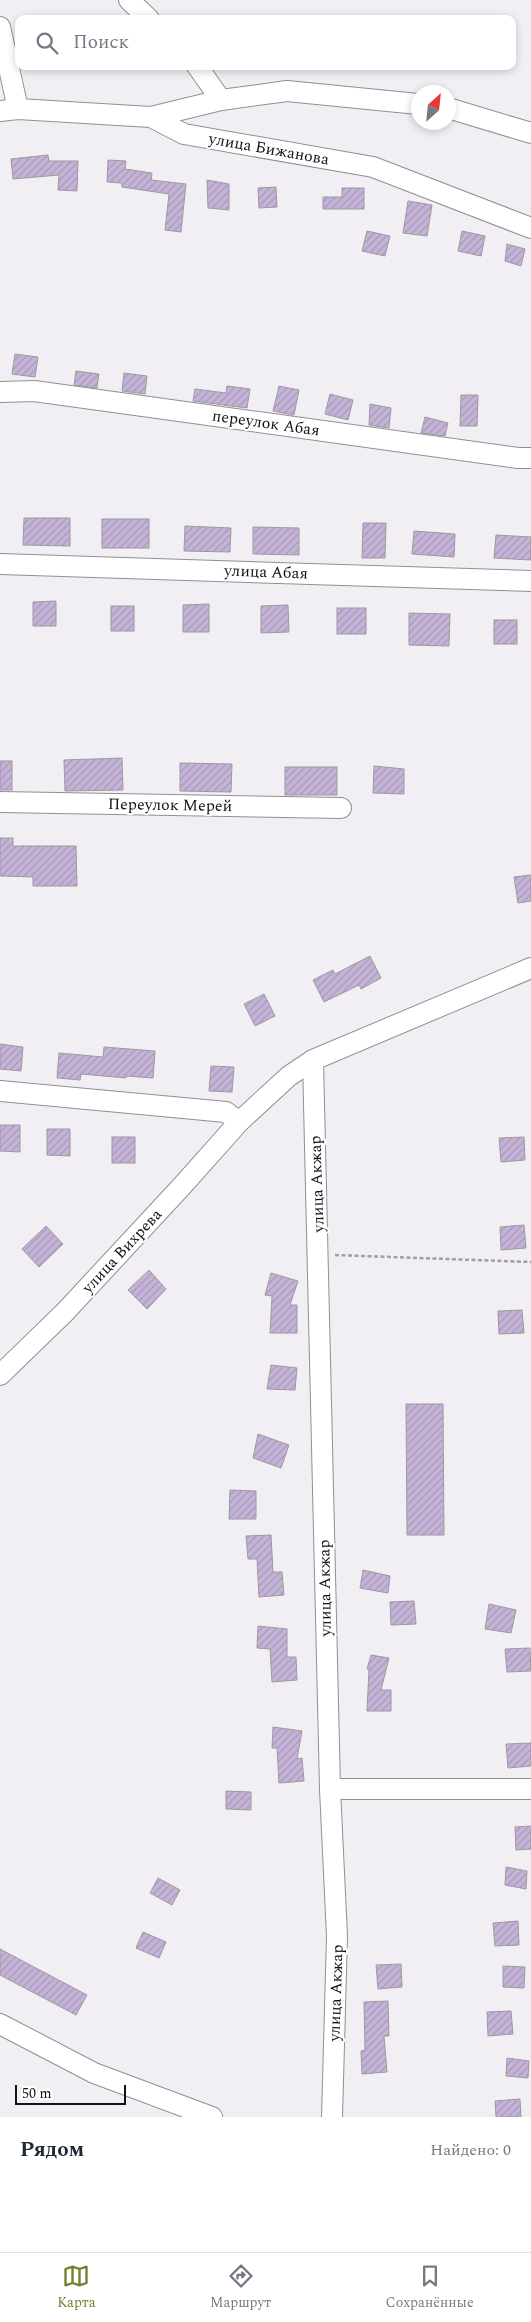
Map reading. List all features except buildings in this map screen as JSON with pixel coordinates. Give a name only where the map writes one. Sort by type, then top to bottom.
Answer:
[{"type":"street","points":[[129,0],[146,15]]},
{"type":"street","points":[[0,27],[9,110]]},
{"type":"street","points":[[200,70],[221,100]]},
{"type":"street","points":[[151,117],[221,100],[287,91],[411,103]]},
{"type":"street","name":"улица Бижанова","points":[[9,110],[151,117],[184,134],[373,167],[531,228]]},
{"type":"street","points":[[456,110],[531,133]]},
{"type":"street","name":"переулок Абая","points":[[0,392],[34,391],[518,458],[531,458]]},
{"type":"street","name":"улица Абая","points":[[0,564],[531,581]]},
{"type":"street","name":"Переулок Мерей","points":[[0,802],[341,808]]},
{"type":"street","name":"улица Вихрева","points":[[0,1375],[65,1312],[239,1122],[289,1076],[313,1060],[531,968]]},
{"type":"street","name":"улица Акжар","points":[[313,1060],[330,1789],[337,1936],[332,2117]]},
{"type":"street","points":[[0,1090],[226,1112],[239,1122]]},
{"type":"street","points":[[330,1789],[531,1789]]},
{"type":"street","points":[[0,2024],[94,2073],[212,2117]]},
{"type":"path","points":[[318,1254],[531,1262]]}]
